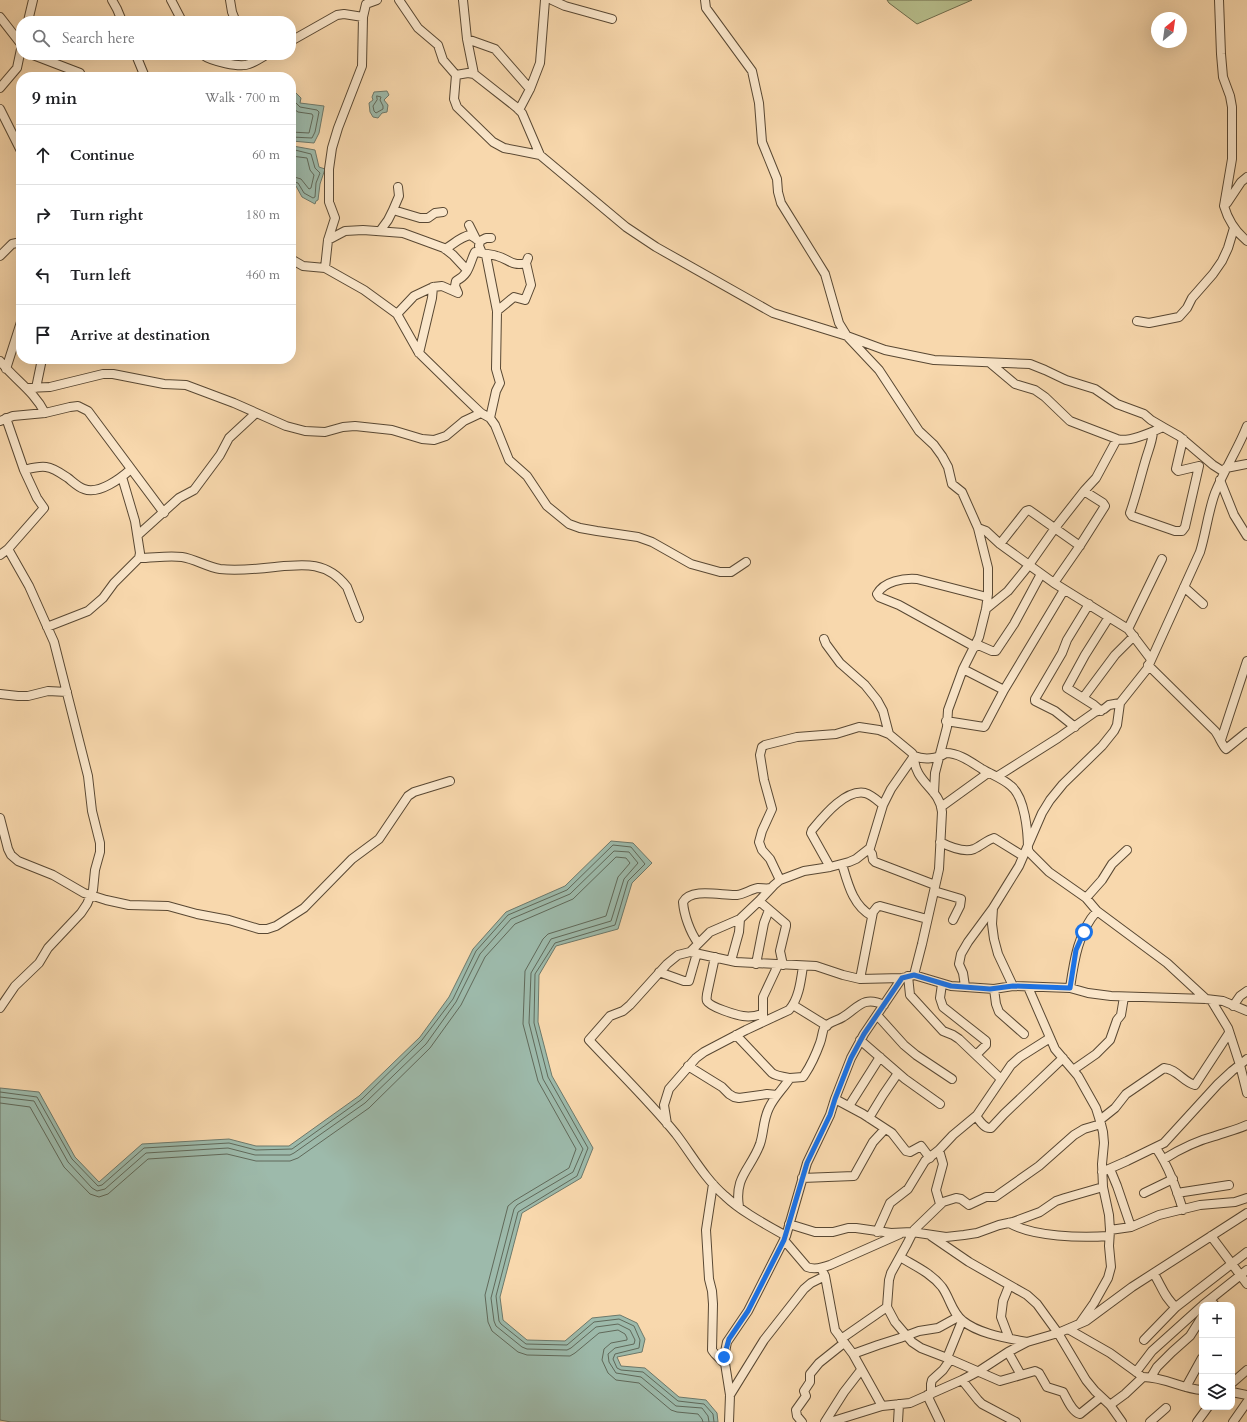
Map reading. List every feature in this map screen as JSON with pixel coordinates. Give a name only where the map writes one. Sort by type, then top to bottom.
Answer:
[{"type":"street","points":[[29,16],[33,0]]},
{"type":"street","points":[[112,0],[120,16]]},
{"type":"street","points":[[171,0],[179,16]]},
{"type":"street","points":[[230,0],[234,16]]},
{"type":"street","points":[[326,268],[328,240],[335,218],[328,202],[329,170],[332,148],[362,66],[363,17],[366,4],[377,0]]},
{"type":"street","points":[[399,0],[418,28],[438,45],[443,60],[456,75],[454,99],[457,107],[493,142],[504,148],[540,156],[626,227],[656,247],[773,313],[847,336],[885,350],[934,360],[1030,364],[1066,380],[1095,390],[1117,404],[1144,414],[1151,420],[1183,439],[1224,473],[1234,515],[1247,536]]},
{"type":"street","points":[[463,0],[467,39],[474,74]]},
{"type":"street","points":[[519,110],[530,89],[540,63],[545,0]]},
{"type":"street","points":[[552,0],[565,6],[612,19]]},
{"type":"street","points":[[705,0],[706,8],[752,71],[759,103],[762,142],[777,179],[781,203],[825,274],[839,323],[847,336],[880,370],[919,431],[942,456],[948,467],[952,484],[962,492],[978,528],[988,568],[986,609],[976,645],[963,669],[949,703],[946,721],[947,727],[935,773],[934,793]]},
{"type":"street","points":[[1219,0],[1223,77],[1230,96],[1232,107],[1232,159],[1224,206],[1234,228],[1247,241]]},
{"type":"street","points":[[296,38],[337,15],[344,14],[363,17]]},
{"type":"street","points":[[0,17],[16,38]]},
{"type":"street","points":[[467,39],[495,49],[530,89]]},
{"type":"street","points":[[0,88],[17,68],[19,60]]},
{"type":"street","points":[[46,60],[77,72]]},
{"type":"street","points":[[138,60],[143,72]]},
{"type":"street","points":[[213,60],[242,66],[249,65],[258,60]]},
{"type":"street","points":[[456,75],[468,73],[474,74],[519,110],[525,118],[540,156]]},
{"type":"street","points":[[0,109],[16,141]]},
{"type":"street","points":[[1224,206],[1241,182],[1247,177]]},
{"type":"street","points":[[380,230],[388,220],[393,210],[398,196],[398,188]]},
{"type":"street","points":[[393,210],[420,218],[428,218],[435,212],[443,212]]},
{"type":"street","points":[[468,225],[478,240],[479,246],[484,254],[497,311],[496,369],[500,383],[496,391],[490,418]]},
{"type":"street","points":[[1137,321],[1149,323],[1179,317],[1187,308],[1192,298],[1222,261],[1234,228]]},
{"type":"street","points":[[328,240],[345,231],[380,230],[403,233],[445,249],[467,270]]},
{"type":"street","points":[[445,249],[462,237],[470,235],[478,240],[491,238]]},
{"type":"street","points":[[0,256],[12,244],[16,243]]},
{"type":"street","points":[[397,314],[414,296],[433,287],[442,286],[458,293],[455,286],[456,281],[461,278],[471,265],[475,252],[498,256],[508,262],[518,265],[527,260],[531,285],[525,300],[514,297],[497,311]]},
{"type":"street","points":[[296,262],[303,266],[326,268],[364,290],[397,314],[419,353],[481,413],[490,418],[495,425],[508,460],[527,476],[547,506],[569,524],[580,528],[638,537],[652,542],[691,564],[720,572],[730,572],[746,562]]},
{"type":"street","points":[[419,353],[432,298],[433,287]]},
{"type":"street","points":[[6,369],[16,338]]},
{"type":"street","points":[[0,361],[6,369],[27,388],[38,401],[45,413]]},
{"type":"street","points":[[990,363],[1015,384],[1035,390],[1045,397],[1070,421],[1117,439],[1125,440],[1153,432],[1163,427]]},
{"type":"street","points":[[36,388],[41,364]]},
{"type":"street","points":[[27,388],[50,387],[103,374],[113,374],[164,384],[186,385],[286,426],[305,431],[325,432],[355,426],[392,430],[422,439],[434,440],[446,436],[464,421],[481,413]]},
{"type":"street","points":[[0,555],[8,549],[44,508],[37,498],[3,420],[45,413],[70,406],[78,406],[83,408],[88,411],[164,513]]},
{"type":"street","points":[[138,535],[164,513],[178,498],[194,490],[220,455],[229,438],[256,413]]},
{"type":"street","points":[[1153,432],[1152,443],[1145,461],[1139,488],[1130,513],[1132,516],[1175,532],[1182,531],[1185,527],[1199,466]]},
{"type":"street","points":[[965,986],[963,974],[959,964],[961,954],[993,908],[1019,866],[1042,813],[1056,792],[1108,740],[1117,725],[1120,703],[1145,672],[1200,552],[1204,540],[1211,504],[1224,473],[1246,433]]},
{"type":"street","points":[[986,609],[1005,594],[1029,565],[1055,528],[1096,478],[1117,439]]},
{"type":"street","points":[[1183,439],[1176,469],[1178,471],[1199,466],[1206,459]]},
{"type":"street","points":[[1224,473],[1247,464]]},
{"type":"street","points":[[24,470],[39,467],[50,468],[63,474],[79,486],[91,490],[100,488],[122,477],[131,469]]},
{"type":"street","points":[[47,627],[88,611],[103,598],[114,583],[139,558],[140,553],[138,535],[134,514],[122,477]]},
{"type":"street","points":[[1054,583],[1080,546],[1105,506],[1103,502],[1084,491]]},
{"type":"street","points":[[1000,544],[1028,510],[1080,546]]},
{"type":"street","points":[[978,528],[986,531],[1000,544],[1064,590],[1128,629],[1149,661],[1193,710],[1211,726],[1222,740],[1224,747],[1226,748],[1247,732]]},
{"type":"street","points":[[0,1008],[15,986],[39,963],[48,948],[82,912],[91,896],[95,882],[95,870],[100,852],[100,843],[92,811],[88,776],[54,642],[29,586],[8,549]]},
{"type":"street","points":[[139,558],[173,556],[183,557],[222,569],[258,569],[301,564],[320,568],[329,572],[344,583],[349,592],[358,618]]},
{"type":"street","points":[[1128,629],[1162,559]]},
{"type":"street","points":[[987,597],[908,578],[887,584],[877,594],[879,597],[899,605],[976,645],[996,651],[1014,624],[1041,574]]},
{"type":"street","points":[[1184,588],[1204,604]]},
{"type":"street","points":[[946,721],[984,727],[1004,690],[1064,590]]},
{"type":"street","points":[[1074,727],[1055,711],[1036,701],[1035,699],[1062,653],[1067,640],[1089,604]]},
{"type":"street","points":[[1101,711],[1096,706],[1068,689],[1068,687],[1089,648],[1109,617]]},
{"type":"street","points":[[1083,698],[1115,655],[1134,636]]},
{"type":"street","points":[[824,639],[840,664],[869,689],[878,700],[883,711],[889,734]]},
{"type":"street","points":[[1222,740],[1244,682],[1247,661]]},
{"type":"street","points":[[963,669],[1004,690]]},
{"type":"street","points":[[0,694],[28,696],[48,691],[67,692]]},
{"type":"street","points":[[998,776],[1095,712],[1101,711],[1109,705],[1120,703]]},
{"type":"street","points":[[729,1422],[730,1395],[725,1364],[725,1349],[729,1339],[748,1311],[785,1238],[807,1163],[830,1115],[835,1099],[860,1040],[884,1005],[908,976],[922,944],[939,869],[941,807],[934,793],[917,774],[912,752],[889,734],[879,730],[859,727],[836,734],[797,737],[762,747],[760,755],[764,780],[772,809],[758,842],[770,860],[780,880]]},
{"type":"street","points":[[914,756],[925,759],[939,758],[946,753],[955,754],[988,773],[998,776],[1011,785],[1018,793],[1023,812],[1028,850],[1030,853],[1049,872],[1086,898],[1097,910],[1167,963],[1208,999],[1225,1023],[1240,1065],[1247,1092]]},
{"type":"street","points":[[659,972],[684,981],[689,981],[693,952],[698,943],[715,929],[740,919],[780,880],[804,870],[842,864],[856,859],[869,850],[883,805],[891,789],[914,756]]},
{"type":"street","points":[[941,807],[988,773]]},
{"type":"street","points":[[0,818],[8,849],[11,855],[18,861],[53,875],[91,896],[129,905],[168,906],[196,914],[229,920],[259,929],[267,929],[276,926],[307,906],[352,859],[379,839],[408,796],[414,792],[450,781]]},
{"type":"street","points":[[830,867],[811,833],[812,830],[836,805],[854,793],[864,793],[870,795],[883,805]]},
{"type":"street","points":[[940,842],[956,849],[968,850],[994,838],[1023,856]]},
{"type":"street","points":[[869,850],[872,854],[872,860],[875,862],[961,899],[960,906],[953,920]]},
{"type":"street","points":[[1086,898],[1105,876],[1114,862],[1127,850]]},
{"type":"street","points":[[842,864],[849,886],[856,901],[864,911],[872,916]]},
{"type":"street","points":[[698,943],[685,914],[683,902],[686,897],[704,893],[735,895],[744,894],[758,888],[771,888]]},
{"type":"street","points":[[759,902],[784,922],[786,926],[780,951],[780,965],[763,997],[763,1018]]},
{"type":"street","points":[[860,979],[872,916],[875,909],[879,906],[927,920]]},
{"type":"street","points":[[993,908],[992,924],[994,939],[998,954],[1013,986]]},
{"type":"street","points":[[756,964],[764,923],[769,910]]},
{"type":"street","points":[[1070,988],[1078,945],[1089,922],[1097,910]]},
{"type":"street","points":[[730,961],[739,932],[740,919]]},
{"type":"street","points":[[901,1233],[821,1268],[811,1269],[807,1267],[785,1238],[725,1197],[637,1090],[589,1040],[610,1016],[623,1011],[630,1005],[659,972],[678,955],[693,952],[730,961],[756,964],[821,967],[860,979],[908,976],[951,986],[994,989],[1013,986],[1070,988],[1100,995],[1124,997],[1208,999],[1222,1002],[1247,1011]]},
{"type":"street","points":[[716,957],[707,994],[707,1000],[709,1003],[713,1006],[742,1016],[763,1018]]},
{"type":"street","points":[[667,1125],[664,1105],[669,1089],[688,1066],[704,1052],[736,1036],[763,1018],[787,1011],[793,1005],[800,985],[803,966]]},
{"type":"street","points":[[908,976],[910,995],[943,1031],[954,1036],[1001,1079]]},
{"type":"street","points":[[942,984],[940,998],[943,1007],[986,1041],[986,1045],[976,1055]]},
{"type":"street","points":[[1028,987],[1056,1049],[1073,1070],[1096,1108],[1101,1122],[1104,1142],[1102,1164],[1117,1186],[1131,1227]]},
{"type":"street","points":[[994,989],[996,1004],[999,1012],[1024,1034]]},
{"type":"street","points":[[1233,1006],[1240,996],[1247,991]]},
{"type":"street","points":[[1073,1070],[1096,1054],[1110,1040],[1117,1020],[1121,1015],[1124,997]]},
{"type":"street","points":[[736,1036],[775,1075],[790,1078],[803,1076],[826,1026],[844,1017],[856,1006],[866,1002],[877,1001],[884,1005]]},
{"type":"street","points":[[793,1005],[826,1026]]},
{"type":"street","points":[[877,1015],[908,1049],[952,1079]]},
{"type":"street","points":[[1101,1397],[1078,1414],[1072,1408],[1063,1392],[1047,1387],[1035,1371],[1000,1381],[916,1346],[893,1319],[887,1307],[891,1273],[912,1232],[940,1204],[956,1198],[961,1199],[969,1205],[986,1197],[995,1197],[1039,1166],[1074,1135],[1101,1122],[1126,1094],[1164,1068],[1173,1070],[1188,1082],[1195,1085],[1229,1033]]},
{"type":"street","points":[[877,1232],[890,1202],[908,1189],[922,1164],[939,1150],[953,1134],[976,1116],[1015,1061],[1050,1038]]},
{"type":"street","points":[[860,1040],[898,1073],[940,1104]]},
{"type":"street","points":[[849,1106],[880,1057]]},
{"type":"street","points":[[976,1116],[985,1127],[988,1129],[991,1128],[1062,1058]]},
{"type":"street","points":[[1106,1170],[1164,1143],[1218,1084],[1247,1059]]},
{"type":"street","points":[[688,1066],[722,1086],[727,1093],[734,1097],[739,1098],[767,1094],[777,1095]]},
{"type":"street","points":[[869,1118],[898,1073]]},
{"type":"street","points":[[739,1207],[738,1194],[741,1180],[756,1155],[761,1143],[765,1116],[769,1107],[790,1078]]},
{"type":"street","points":[[835,1099],[869,1118],[895,1136],[906,1151],[910,1152],[922,1146],[930,1158]]},
{"type":"street","points":[[1164,1159],[1176,1151],[1194,1143],[1247,1125]]},
{"type":"street","points":[[802,1178],[854,1176],[873,1142],[885,1129]]},
{"type":"street","points":[[1156,1148],[1164,1159],[1183,1210]]},
{"type":"street","points":[[939,1150],[943,1164],[936,1190],[940,1204]]},
{"type":"street","points":[[1080,1323],[1094,1303],[1108,1278],[1111,1267],[1109,1215],[1103,1187],[1106,1170]]},
{"type":"street","points":[[1144,1193],[1173,1180]]},
{"type":"street","points":[[713,1184],[706,1230],[708,1279],[712,1291],[713,1304],[712,1350],[725,1364]]},
{"type":"street","points":[[1177,1193],[1229,1185]]},
{"type":"street","points":[[789,1224],[815,1232],[832,1232],[848,1228],[856,1228],[877,1232],[912,1232],[930,1236],[946,1237],[964,1235],[977,1233],[999,1224],[1010,1223],[1040,1212],[1056,1201],[1103,1187]]},
{"type":"street","points":[[1010,1223],[1021,1228],[1061,1236],[1088,1237],[1131,1227],[1159,1215],[1209,1204],[1235,1202],[1247,1198]]},
{"type":"street","points":[[830,1422],[882,1406],[910,1403],[962,1380],[1027,1342],[1058,1334],[1091,1318],[1127,1291],[1247,1213]]},
{"type":"street","points":[[930,1236],[968,1262],[1027,1295],[1038,1304],[1086,1380],[1110,1405],[1122,1422]]},
{"type":"street","points":[[1211,1236],[1232,1265],[1244,1273],[1247,1284]]},
{"type":"street","points":[[1144,1340],[1176,1307],[1247,1252]]},
{"type":"street","points":[[900,1257],[934,1278],[948,1296],[960,1319],[972,1327],[985,1332],[1027,1342]]},
{"type":"street","points":[[821,1268],[825,1276],[833,1325],[836,1333],[853,1354],[882,1406]]},
{"type":"street","points":[[1214,1302],[1244,1273]]},
{"type":"street","points":[[1154,1274],[1168,1301],[1176,1307]]},
{"type":"street","points":[[730,1395],[764,1340],[804,1289],[811,1282],[825,1276]]},
{"type":"street","points":[[1009,1286],[1003,1301],[1001,1317],[1009,1338]]},
{"type":"street","points":[[802,1422],[797,1416],[796,1410],[806,1396],[804,1391],[810,1382],[810,1374],[819,1363],[843,1341],[887,1307]]},
{"type":"street","points":[[1136,1372],[1152,1351],[1199,1308]]},
{"type":"street","points":[[853,1354],[919,1331],[938,1328],[960,1319]]},
{"type":"street","points":[[939,1421],[929,1394],[931,1384],[932,1380],[943,1370],[949,1359],[960,1319]]},
{"type":"street","points":[[1110,1405],[1147,1377],[1190,1336],[1199,1322]]},
{"type":"street","points":[[1068,1329],[1110,1353],[1136,1372],[1147,1377],[1199,1389]]},
{"type":"street","points":[[1008,1352],[1021,1374]]},
{"type":"street","points":[[1186,1387],[1199,1363]]},
{"type":"street","points":[[825,1422],[844,1392],[861,1370]]},
{"type":"street","points":[[1235,1381],[1246,1372]]},
{"type":"street","points":[[962,1380],[982,1404],[1016,1422]]},
{"type":"street","points":[[1235,1393],[1247,1395]]},
{"type":"street","points":[[1233,1422],[1247,1402]]},
{"type":"street","points":[[898,1422],[899,1404]]},
{"type":"street","points":[[1150,1422],[1166,1408]]},
{"type":"street","points":[[1197,1422],[1206,1410]]},
{"type":"green space","points":[[887,0],[972,0],[917,24]]},
{"type":"water","points":[[387,91],[389,95],[384,100],[388,105],[387,112],[382,113],[378,118],[373,117],[370,112],[369,103],[373,100],[372,97],[374,92]]},
{"type":"water","points":[[296,93],[301,98],[300,103],[324,106],[319,133],[314,143],[296,141]]},
{"type":"water","points":[[296,147],[315,150],[319,167],[325,169],[320,184],[318,200],[315,204],[302,197],[296,186]]},
{"type":"water","points":[[611,841],[633,843],[652,863],[632,883],[618,929],[556,946],[539,975],[538,1022],[552,1076],[593,1148],[581,1178],[522,1213],[500,1297],[503,1320],[527,1340],[565,1341],[592,1318],[620,1315],[637,1323],[645,1339],[642,1352],[617,1357],[621,1366],[645,1368],[679,1397],[706,1400],[717,1413],[718,1422],[11,1422],[0,1420],[0,1088],[39,1092],[75,1157],[99,1182],[142,1144],[229,1139],[256,1146],[289,1146],[359,1096],[420,1037],[449,997],[473,949],[506,912],[565,886]]},
{"type":"route","points":[[724,1357],[729,1339],[748,1311],[784,1240],[807,1163],[830,1115],[851,1058],[860,1040],[902,978],[914,975],[951,986],[990,989],[1013,986],[1070,988],[1076,950],[1084,932]]}]
